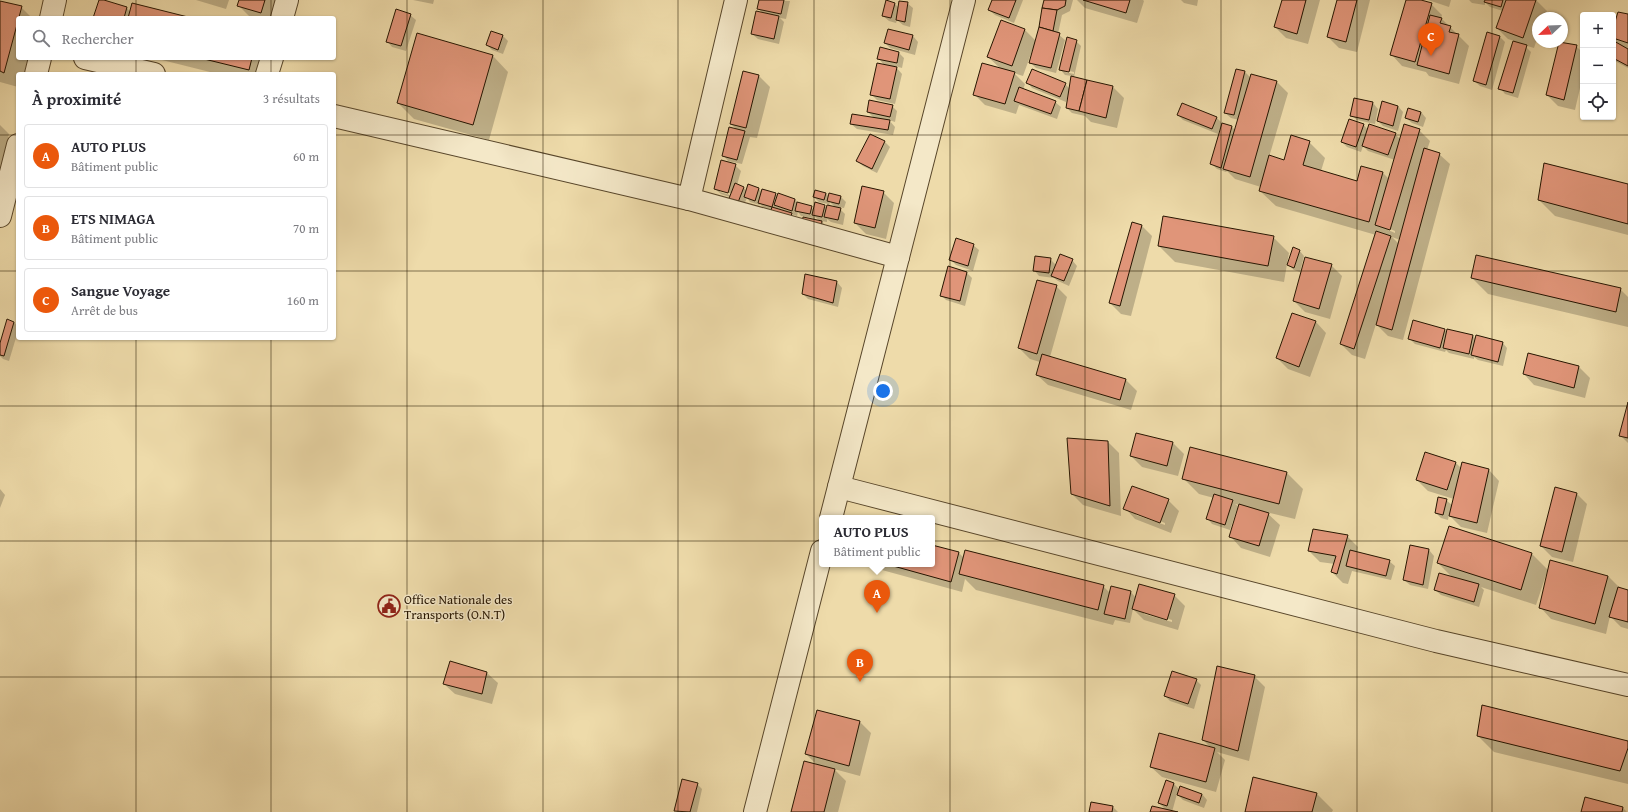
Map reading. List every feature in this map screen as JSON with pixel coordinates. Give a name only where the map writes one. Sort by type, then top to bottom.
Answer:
[{"type":"street","points":[[51,16],[55,0]]},
{"type":"street","points":[[283,16],[287,0]]},
{"type":"street","points":[[689,199],[736,0]]},
{"type":"street","points":[[832,515],[964,0]]},
{"type":"street","points":[[36,72],[40,60]]},
{"type":"street","points":[[94,60],[145,72]]},
{"type":"street","points":[[268,72],[271,60]]},
{"type":"street","points":[[336,116],[689,199],[898,257]]},
{"type":"street","points":[[0,216],[16,153]]},
{"type":"street","points":[[839,487],[1436,641],[1628,685]]},
{"type":"street","points":[[755,812],[819,563]]},
{"type":"building","points":[[99,0],[104,0],[127,7],[125,16],[94,16]]},
{"type":"building","points":[[239,0],[265,0],[261,13],[237,6]]},
{"type":"building","points":[[759,0],[784,0],[781,14],[757,9]]},
{"type":"building","points":[[886,0],[895,3],[891,18],[882,16]]},
{"type":"building","points":[[992,0],[1016,0],[1009,18],[988,10]]},
{"type":"building","points":[[1044,0],[1066,0],[1065,6],[1057,10],[1042,8]]},
{"type":"building","points":[[1083,0],[1130,0],[1126,13]]},
{"type":"building","points":[[1282,0],[1306,0],[1297,34],[1274,27]]},
{"type":"building","points":[[1337,0],[1357,0],[1346,42],[1327,37]]},
{"type":"building","points":[[1406,0],[1421,0],[1432,3],[1415,62],[1390,55]]},
{"type":"building","points":[[1485,0],[1503,0],[1501,7],[1484,2]]},
{"type":"building","points":[[1506,0],[1536,0],[1523,38],[1496,28]]},
{"type":"building","points":[[0,1],[22,6],[19,16],[16,16],[16,28],[4,73],[0,71]]},
{"type":"building","points":[[899,1],[908,2],[905,22],[896,20]]},
{"type":"building","points":[[132,3],[184,16],[129,16]]},
{"type":"building","points":[[1042,8],[1057,10],[1053,31],[1039,27]]},
{"type":"building","points":[[396,9],[411,14],[401,46],[386,42]]},
{"type":"building","points":[[756,11],[779,16],[774,39],[751,34]]},
{"type":"building","points":[[1618,12],[1628,14],[1628,43],[1616,39],[1616,18]]},
{"type":"building","points":[[1430,15],[1442,18],[1440,23],[1451,26],[1449,32],[1459,34],[1449,74],[1417,65]]},
{"type":"building","points":[[1001,20],[1025,29],[1012,66],[987,57]]},
{"type":"building","points":[[1039,27],[1060,33],[1051,68],[1029,63]]},
{"type":"building","points":[[888,29],[913,35],[909,50],[884,43]]},
{"type":"building","points":[[491,31],[503,35],[498,50],[486,45]]},
{"type":"building","points":[[1487,32],[1500,36],[1486,85],[1473,81]]},
{"type":"building","points":[[417,33],[493,55],[473,125],[397,103]]},
{"type":"building","points":[[1067,37],[1077,40],[1069,72],[1059,70]]},
{"type":"building","points":[[1513,41],[1527,45],[1513,93],[1498,89]]},
{"type":"building","points":[[1616,42],[1628,49],[1628,66],[1616,60]]},
{"type":"building","points":[[1568,44],[1577,45],[1564,100],[1546,95],[1558,48],[1568,48]]},
{"type":"building","points":[[880,47],[899,52],[897,63],[877,59]]},
{"type":"building","points":[[208,60],[252,60],[249,70]]},
{"type":"building","points":[[877,63],[897,67],[890,99],[870,95]]},
{"type":"building","points":[[982,63],[1015,72],[1005,104],[973,95]]},
{"type":"building","points":[[1032,69],[1066,83],[1060,97],[1026,83]]},
{"type":"building","points":[[1236,69],[1245,71],[1234,115],[1224,113]]},
{"type":"building","points":[[743,71],[759,75],[746,128],[730,124]]},
{"type":"building","points":[[1251,74],[1277,81],[1250,177],[1223,169]]},
{"type":"building","points":[[1071,76],[1087,80],[1079,111],[1066,108]]},
{"type":"building","points":[[1087,80],[1113,86],[1106,118],[1079,111]]},
{"type":"building","points":[[1019,87],[1056,101],[1051,114],[1014,101]]},
{"type":"building","points":[[1354,98],[1373,102],[1369,120],[1350,116]]},
{"type":"building","points":[[869,100],[893,105],[890,117],[867,112]]},
{"type":"building","points":[[1382,101],[1398,106],[1393,126],[1377,121]]},
{"type":"building","points":[[1182,103],[1217,117],[1212,129],[1177,115]]},
{"type":"building","points":[[1408,108],[1421,112],[1418,122],[1405,118]]},
{"type":"building","points":[[852,114],[890,120],[888,130],[850,124]]},
{"type":"building","points":[[1349,119],[1364,124],[1356,147],[1341,142]]},
{"type":"building","points":[[1222,123],[1232,126],[1221,168],[1210,164]]},
{"type":"building","points":[[1369,124],[1396,133],[1388,155],[1362,146]]},
{"type":"building","points":[[1404,124],[1420,129],[1390,230],[1375,225]]},
{"type":"building","points":[[729,127],[745,131],[737,160],[722,156]]},
{"type":"building","points":[[870,134],[885,141],[872,169],[856,161]]},
{"type":"building","points":[[1291,135],[1310,141],[1303,165],[1357,181],[1361,166],[1383,172],[1369,222],[1259,191],[1269,155],[1284,160]]},
{"type":"building","points":[[1424,148],[1440,153],[1392,330],[1376,325]]},
{"type":"building","points":[[721,160],[736,164],[728,193],[714,189]]},
{"type":"building","points":[[1544,163],[1628,184],[1628,224],[1538,200]]},
{"type":"building","points":[[735,183],[744,187],[737,205],[728,201]]},
{"type":"building","points":[[748,184],[759,188],[755,201],[744,197]]},
{"type":"building","points":[[862,186],[884,191],[875,228],[854,223]]},
{"type":"building","points":[[762,189],[776,193],[772,207],[758,203]]},
{"type":"building","points":[[815,190],[826,193],[824,200],[813,197]]},
{"type":"building","points":[[778,193],[795,199],[792,211],[774,205]]},
{"type":"building","points":[[829,193],[841,196],[839,204],[827,201]]},
{"type":"building","points":[[797,202],[812,206],[810,214],[795,211]]},
{"type":"building","points":[[815,202],[825,205],[822,217],[812,215]]},
{"type":"building","points":[[827,205],[841,208],[838,220],[824,217]]},
{"type":"building","points":[[772,207],[792,213],[789,222],[769,216]]},
{"type":"building","points":[[1163,216],[1274,236],[1268,266],[1158,246]]},
{"type":"building","points":[[803,217],[822,221],[821,228],[802,224]]},
{"type":"building","points":[[1132,222],[1142,225],[1120,306],[1109,303]]},
{"type":"building","points":[[1376,231],[1391,236],[1354,349],[1340,344]]},
{"type":"building","points":[[956,238],[974,244],[968,266],[949,260]]},
{"type":"building","points":[[1293,247],[1300,250],[1294,268],[1287,265]]},
{"type":"building","points":[[1060,254],[1073,259],[1064,281],[1051,276]]},
{"type":"building","points":[[1476,255],[1621,288],[1616,312],[1471,278]]},
{"type":"building","points":[[1035,256],[1051,258],[1049,273],[1033,271]]},
{"type":"building","points":[[1305,257],[1332,264],[1319,309],[1293,301]]},
{"type":"building","points":[[948,266],[967,272],[960,301],[940,296]]},
{"type":"building","points":[[805,274],[837,281],[833,303],[802,294]]},
{"type":"building","points":[[1037,280],[1057,285],[1037,354],[1018,348]]},
{"type":"building","points":[[1292,313],[1316,321],[1299,367],[1276,358]]},
{"type":"building","points":[[7,319],[14,322],[4,356],[0,355],[0,343]]},
{"type":"building","points":[[1413,320],[1445,329],[1440,348],[1408,339]]},
{"type":"building","points":[[1447,329],[1473,335],[1469,354],[1443,348]]},
{"type":"building","points":[[1476,335],[1503,342],[1498,362],[1471,355]]},
{"type":"building","points":[[1528,353],[1579,366],[1574,388],[1523,374]]},
{"type":"building","points":[[1042,354],[1126,379],[1120,400],[1036,375]]},
{"type":"building","points":[[1628,402],[1628,438],[1619,436]]},
{"type":"building","points":[[1136,433],[1173,442],[1167,466],[1130,456]]},
{"type":"building","points":[[1067,438],[1108,441],[1110,506],[1071,494]]},
{"type":"building","points":[[1190,447],[1287,472],[1279,504],[1182,479]]},
{"type":"building","points":[[1425,452],[1456,462],[1447,490],[1416,480]]},
{"type":"building","points":[[1462,462],[1489,469],[1477,523],[1449,516]]},
{"type":"building","points":[[1132,486],[1169,499],[1160,523],[1123,509]]},
{"type":"building","points":[[1555,487],[1577,493],[1562,552],[1540,546]]},
{"type":"building","points":[[1214,494],[1233,500],[1225,525],[1206,519]]},
{"type":"building","points":[[1438,497],[1447,499],[1443,515],[1435,513]]},
{"type":"building","points":[[1239,504],[1269,513],[1259,546],[1229,537]]},
{"type":"building","points":[[1449,526],[1532,553],[1521,590],[1437,563]]},
{"type":"building","points":[[1313,529],[1348,535],[1337,574],[1331,572],[1336,556],[1308,551]]},
{"type":"building","points":[[1410,545],[1429,549],[1423,585],[1403,580]]},
{"type":"building","points":[[935,546],[959,552],[951,582],[897,567],[935,567]]},
{"type":"building","points":[[965,550],[1104,585],[1098,610],[959,574]]},
{"type":"building","points":[[1350,550],[1390,560],[1386,576],[1346,566]]},
{"type":"building","points":[[1550,560],[1608,576],[1595,624],[1539,608]]},
{"type":"building","points":[[1439,573],[1479,584],[1474,602],[1434,590]]},
{"type":"building","points":[[1139,584],[1175,594],[1167,620],[1132,609]]},
{"type":"building","points":[[1111,586],[1131,591],[1125,619],[1104,614]]},
{"type":"building","points":[[1618,587],[1628,590],[1628,622],[1609,617]]},
{"type":"building","points":[[450,661],[487,672],[482,694],[443,684]]},
{"type":"building","points":[[1217,666],[1255,675],[1238,751],[1202,740]]},
{"type":"building","points":[[1172,671],[1197,679],[1188,704],[1164,696]]},
{"type":"building","points":[[1482,705],[1628,741],[1628,748],[1620,771],[1477,736]]},
{"type":"building","points":[[817,710],[860,721],[849,766],[805,754]]},
{"type":"building","points":[[1159,733],[1215,748],[1206,782],[1150,767]]},
{"type":"building","points":[[804,761],[835,769],[824,812],[791,812]]},
{"type":"building","points":[[1253,777],[1317,793],[1312,812],[1245,812]]},
{"type":"building","points":[[682,779],[698,783],[690,812],[674,811]]},
{"type":"building","points":[[1166,780],[1174,783],[1167,806],[1158,803]]},
{"type":"building","points":[[1180,786],[1202,794],[1199,803],[1177,795]]},
{"type":"building","points":[[1585,797],[1623,807],[1622,812],[1581,812]]},
{"type":"building","points":[[1091,802],[1113,806],[1112,812],[1089,812]]},
{"type":"building","points":[[1152,806],[1178,812],[1150,812]]},
{"type":"place","name":"Sangue Voyage","points":[[1431,56]]},
{"type":"place","name":"Office Nationale des Transports (O.N.T)","points":[[389,606]]},
{"type":"place","name":"AUTO PLUS","points":[[877,613]]},
{"type":"place","name":"ETS NIMAGA","points":[[860,682]]}]
